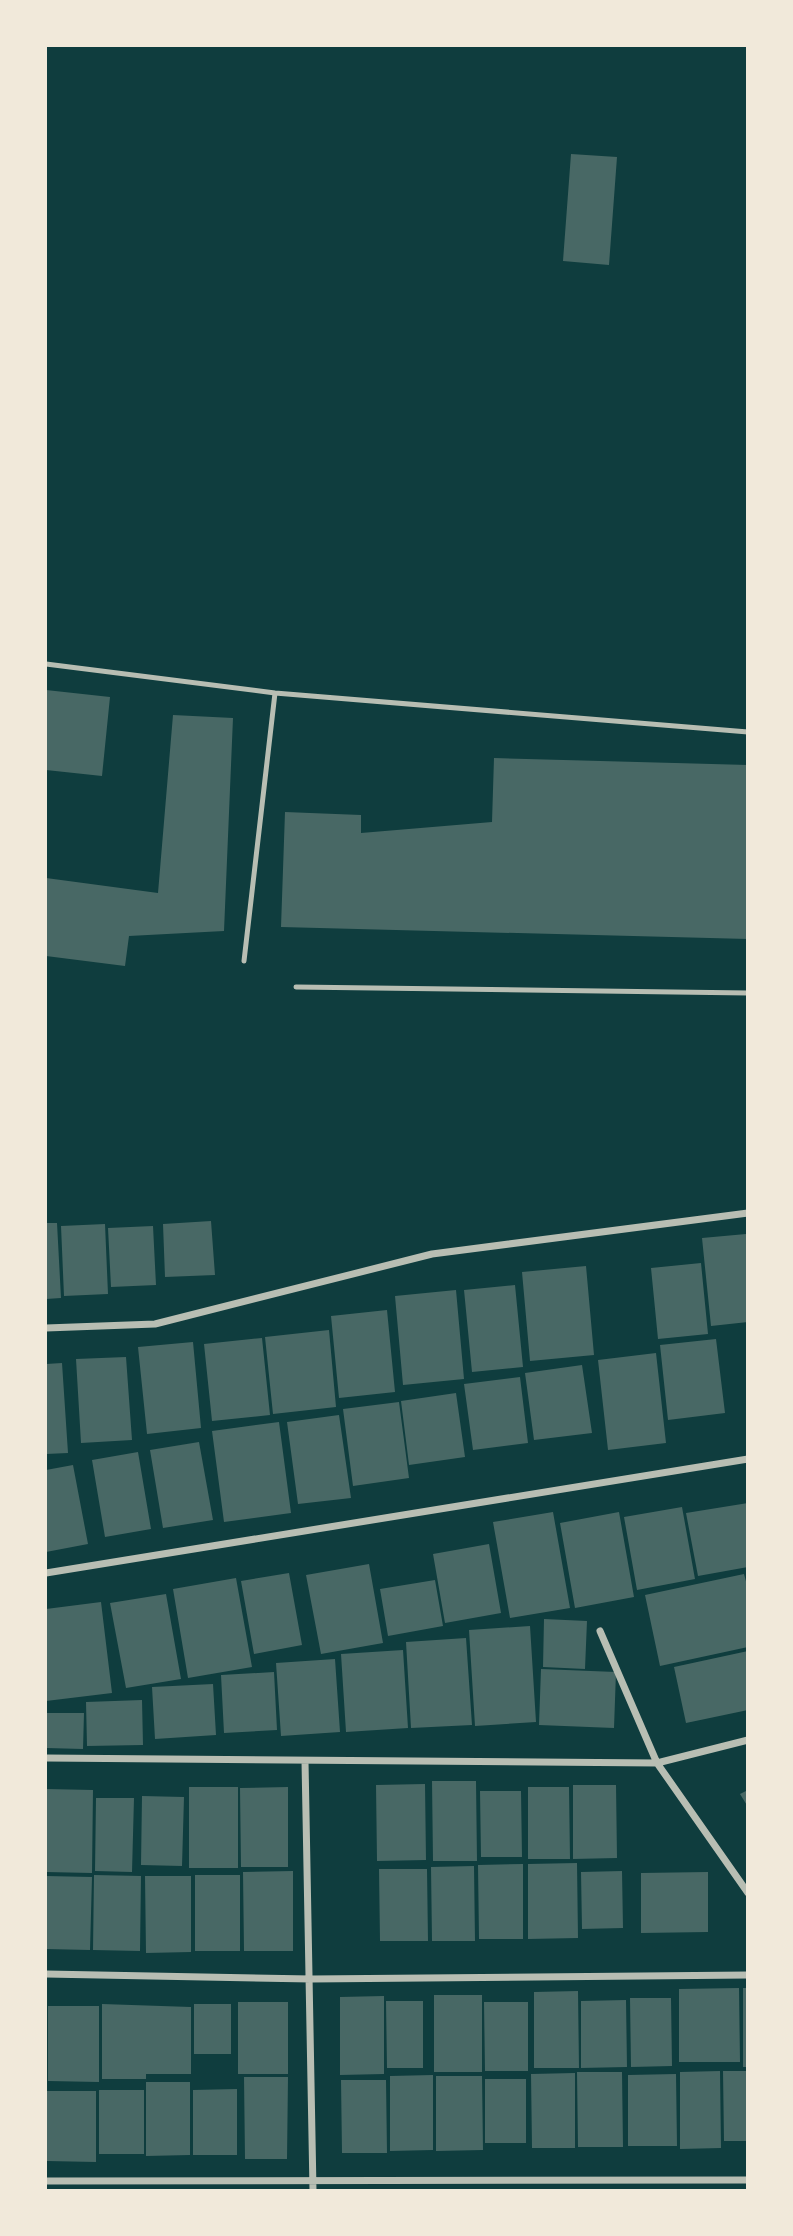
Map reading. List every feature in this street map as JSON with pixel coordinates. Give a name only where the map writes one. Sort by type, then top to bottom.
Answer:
[{"type":"street","points":[[46,1328],[155,1324],[432,1254],[747,1213]]},
{"type":"street","points":[[46,1573],[747,1459]]},
{"type":"street","points":[[600,1631],[657,1763],[747,1893]]},
{"type":"street","points":[[46,1758],[657,1763],[747,1740]]},
{"type":"street","points":[[305,1761],[313,2186]]},
{"type":"street","points":[[46,1975],[311,1979],[747,1975]]},
{"type":"street","points":[[46,2181],[313,2186],[747,2180]]},
{"type":"lane","points":[[46,664],[275,693],[747,732]]},
{"type":"lane","points":[[244,961],[275,693]]},
{"type":"lane","points":[[296,987],[747,993]]},
{"type":"building","points":[[571,154],[617,157],[609,265],[563,261]]},
{"type":"building","points":[[46,690],[110,697],[102,776],[46,770]]},
{"type":"building","points":[[173,715],[233,718],[224,931],[129,936],[125,966],[46,956],[46,878],[158,893]]},
{"type":"building","points":[[494,758],[748,765],[748,939],[281,927],[285,812],[361,815],[361,833],[492,822]]},
{"type":"building","points":[[211,1221],[215,1275],[165,1277],[163,1224]]},
{"type":"building","points":[[46,1223],[57,1223],[61,1298],[46,1299]]},
{"type":"building","points":[[105,1224],[108,1294],[64,1296],[61,1226]]},
{"type":"building","points":[[153,1226],[156,1285],[111,1287],[108,1228]]},
{"type":"building","points":[[746,1234],[748,1322],[711,1326],[702,1238]]},
{"type":"building","points":[[701,1263],[708,1334],[658,1339],[651,1268]]},
{"type":"building","points":[[586,1266],[594,1355],[530,1361],[522,1272]]},
{"type":"building","points":[[515,1285],[523,1367],[472,1372],[464,1290]]},
{"type":"building","points":[[456,1290],[464,1379],[403,1385],[395,1296]]},
{"type":"building","points":[[387,1310],[395,1392],[339,1398],[331,1316]]},
{"type":"building","points":[[329,1330],[336,1407],[273,1414],[265,1337]]},
{"type":"building","points":[[262,1338],[270,1415],[212,1421],[204,1344]]},
{"type":"building","points":[[716,1339],[725,1413],[668,1420],[660,1345]]},
{"type":"building","points":[[193,1342],[201,1428],[147,1434],[138,1347]]},
{"type":"building","points":[[656,1353],[666,1443],[608,1450],[598,1360]]},
{"type":"building","points":[[126,1357],[132,1440],[81,1443],[76,1359]]},
{"type":"building","points":[[62,1363],[68,1453],[46,1454],[46,1364]]},
{"type":"building","points":[[582,1365],[592,1433],[534,1440],[525,1373]]},
{"type":"building","points":[[520,1377],[528,1443],[473,1450],[464,1384]]},
{"type":"building","points":[[456,1393],[465,1457],[409,1465],[401,1401]]},
{"type":"building","points":[[399,1402],[409,1478],[353,1486],[343,1409]]},
{"type":"building","points":[[339,1415],[351,1498],[298,1504],[287,1422]]},
{"type":"building","points":[[279,1422],[291,1513],[224,1522],[212,1431]]},
{"type":"building","points":[[199,1442],[213,1520],[163,1528],[150,1450]]},
{"type":"building","points":[[138,1452],[151,1529],[105,1537],[92,1460]]},
{"type":"building","points":[[73,1465],[88,1544],[46,1552],[46,1470]]},
{"type":"building","points":[[748,1503],[748,1567],[698,1576],[686,1513]]},
{"type":"building","points":[[682,1507],[695,1579],[637,1590],[624,1517]]},
{"type":"building","points":[[553,1512],[570,1608],[510,1618],[493,1522]]},
{"type":"building","points":[[619,1512],[634,1597],[575,1608],[560,1523]]},
{"type":"building","points":[[489,1544],[501,1613],[445,1623],[433,1554]]},
{"type":"building","points":[[369,1564],[383,1643],[321,1654],[306,1575]]},
{"type":"building","points":[[289,1573],[302,1645],[254,1654],[241,1581]]},
{"type":"building","points":[[744,1574],[748,1589],[748,1647],[660,1666],[645,1595]]},
{"type":"building","points":[[236,1578],[252,1667],[188,1678],[173,1589]]},
{"type":"building","points":[[435,1580],[443,1626],[388,1636],[380,1589]]},
{"type":"building","points":[[166,1594],[181,1679],[126,1688],[110,1603]]},
{"type":"building","points":[[101,1602],[112,1693],[46,1701],[46,1609]]},
{"type":"building","points":[[544,1619],[587,1621],[585,1669],[543,1667]]},
{"type":"building","points":[[530,1626],[536,1722],[475,1726],[469,1630]]},
{"type":"building","points":[[466,1638],[472,1725],[411,1728],[406,1642]]},
{"type":"building","points":[[403,1650],[408,1728],[346,1732],[341,1654]]},
{"type":"building","points":[[748,1651],[748,1710],[686,1723],[674,1667]]},
{"type":"building","points":[[335,1659],[340,1732],[281,1736],[276,1663]]},
{"type":"building","points":[[541,1669],[616,1672],[614,1728],[539,1725]]},
{"type":"building","points":[[274,1672],[277,1730],[224,1733],[221,1675]]},
{"type":"building","points":[[213,1684],[216,1735],[155,1739],[152,1687]]},
{"type":"building","points":[[142,1700],[143,1745],[87,1746],[86,1702]]},
{"type":"building","points":[[46,1713],[84,1713],[83,1749],[46,1748]]},
{"type":"building","points":[[432,1781],[476,1781],[477,1861],[433,1861]]},
{"type":"building","points":[[425,1784],[426,1860],[377,1861],[376,1785]]},
{"type":"building","points":[[573,1785],[616,1785],[617,1858],[573,1859]]},
{"type":"building","points":[[189,1787],[238,1787],[238,1868],[189,1868]]},
{"type":"building","points":[[288,1787],[288,1867],[241,1867],[240,1788]]},
{"type":"building","points":[[528,1787],[569,1787],[570,1859],[528,1859]]},
{"type":"building","points":[[46,1789],[93,1790],[92,1873],[46,1872]]},
{"type":"building","points":[[748,1790],[748,1807],[740,1794]]},
{"type":"building","points":[[480,1791],[521,1791],[522,1857],[481,1857]]},
{"type":"building","points":[[142,1796],[184,1797],[182,1866],[141,1865]]},
{"type":"building","points":[[96,1798],[134,1798],[132,1872],[95,1871]]},
{"type":"building","points":[[577,1863],[578,1938],[528,1939],[528,1864]]},
{"type":"building","points":[[523,1864],[523,1939],[479,1939],[478,1865]]},
{"type":"building","points":[[474,1866],[475,1941],[432,1941],[431,1867]]},
{"type":"building","points":[[379,1869],[427,1869],[428,1941],[380,1941]]},
{"type":"building","points":[[293,1871],[293,1951],[244,1951],[243,1872]]},
{"type":"building","points":[[622,1871],[623,1928],[582,1929],[581,1872]]},
{"type":"building","points":[[708,1872],[708,1932],[641,1933],[641,1873]]},
{"type":"building","points":[[94,1875],[141,1876],[140,1951],[93,1950]]},
{"type":"building","points":[[195,1875],[240,1875],[240,1951],[195,1951]]},
{"type":"building","points":[[46,1876],[92,1877],[90,1950],[46,1949]]},
{"type":"building","points":[[145,1876],[191,1876],[191,1952],[146,1953]]},
{"type":"building","points":[[739,1988],[740,2062],[679,2062],[679,1989]]},
{"type":"building","points":[[743,1988],[748,1988],[748,2067],[743,2067]]},
{"type":"building","points":[[578,1991],[579,2068],[534,2068],[534,1992]]},
{"type":"building","points":[[434,1995],[482,1995],[482,2072],[434,2072]]},
{"type":"building","points":[[384,1996],[384,2074],[340,2075],[340,1997]]},
{"type":"building","points":[[630,1998],[671,1998],[672,2066],[631,2067]]},
{"type":"building","points":[[626,2000],[627,2067],[581,2068],[581,2001]]},
{"type":"building","points":[[386,2001],[423,2001],[423,2068],[387,2068]]},
{"type":"building","points":[[238,2002],[288,2002],[288,2074],[238,2074]]},
{"type":"building","points":[[484,2002],[528,2002],[528,2071],[485,2071]]},
{"type":"building","points":[[102,2004],[191,2007],[191,2074],[146,2074],[146,2079],[102,2079]]},
{"type":"building","points":[[194,2004],[231,2004],[231,2054],[194,2054]]},
{"type":"building","points":[[48,2006],[99,2006],[99,2082],[48,2081]]},
{"type":"building","points":[[720,2071],[721,2148],[680,2149],[680,2072]]},
{"type":"building","points":[[723,2071],[748,2071],[748,2141],[724,2141]]},
{"type":"building","points":[[577,2072],[622,2072],[623,2147],[578,2147]]},
{"type":"building","points":[[575,2073],[575,2148],[532,2148],[531,2074]]},
{"type":"building","points":[[676,2074],[677,2146],[628,2146],[628,2075]]},
{"type":"building","points":[[433,2075],[433,2150],[390,2151],[390,2076]]},
{"type":"building","points":[[436,2076],[482,2076],[483,2150],[436,2151]]},
{"type":"building","points":[[244,2077],[288,2077],[287,2159],[245,2159]]},
{"type":"building","points":[[485,2079],[526,2079],[526,2143],[485,2143]]},
{"type":"building","points":[[341,2080],[386,2080],[387,2153],[342,2153]]},
{"type":"building","points":[[146,2082],[190,2082],[190,2155],[146,2156]]},
{"type":"building","points":[[237,2089],[237,2155],[193,2155],[193,2090]]},
{"type":"building","points":[[99,2090],[144,2090],[144,2154],[99,2154]]},
{"type":"building","points":[[47,2091],[96,2091],[96,2162],[47,2161]]}]
